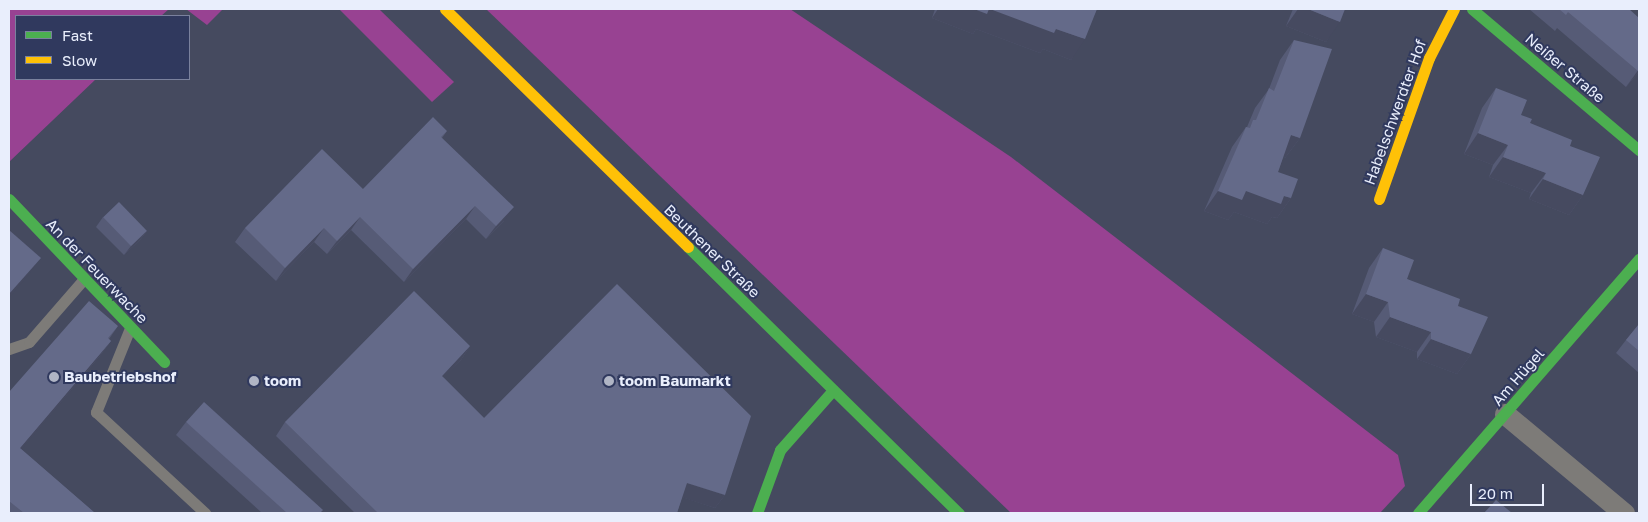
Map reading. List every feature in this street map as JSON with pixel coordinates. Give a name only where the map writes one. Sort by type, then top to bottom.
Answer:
[{"type":"street","name":"Beuthener Straße","points":[[445,9],[959,513]]},
{"type":"street","name":"Habelschwerdter Hof","points":[[1379,199],[1429,58],[1454,9]]},
{"type":"street","name":"Neißer Straße","points":[[1472,9],[1639,150]]},
{"type":"street","name":"An der Feuerwache","points":[[9,199],[83,280],[164,362]]},
{"type":"street","name":"Am Hügel","points":[[1418,513],[1639,259]]},
{"type":"street","points":[[757,513],[780,450],[833,390]]},
{"type":"street","points":[[1505,414],[1624,513]]},
{"type":"lane","points":[[9,348],[29,342],[83,280]]},
{"type":"lane","points":[[130,328],[96,412],[205,513]]},
{"type":"shaded area","points":[[9,9],[169,9],[162,15],[15,15],[15,80],[95,80],[9,162]]},
{"type":"shaded area","points":[[186,9],[223,9],[207,25]]},
{"type":"shaded area","points":[[339,9],[379,9],[454,82],[432,102]]},
{"type":"shaded area","points":[[486,9],[790,9],[1011,157],[1398,455],[1405,486],[1380,513],[1011,513]]},
{"type":"building","points":[[974,9],[989,9],[987,14]]},
{"type":"building","points":[[990,9],[1097,9],[1085,39],[1056,29],[1054,33]]},
{"type":"building","points":[[1308,9],[1345,9],[1340,22]]},
{"type":"building","points":[[1559,9],[1629,9],[1639,18],[1638,71],[1568,12],[1566,15]]},
{"type":"building","points":[[1294,40],[1332,49],[1300,138],[1291,135],[1278,172],[1298,179],[1291,198],[1284,196],[1281,204],[1246,191],[1242,200],[1218,191],[1246,127],[1250,128],[1253,120],[1256,120],[1269,88],[1274,91]]},
{"type":"building","points":[[1496,88],[1527,100],[1521,115],[1532,119],[1530,123],[1572,140],[1570,146],[1600,157],[1583,195],[1543,179],[1546,173],[1503,157],[1508,145],[1478,133]]},
{"type":"building","points":[[433,117],[447,131],[441,137],[514,207],[496,226],[475,206],[413,269],[360,217],[337,241],[324,228],[285,268],[245,228],[322,149],[363,189]]},
{"type":"building","points":[[119,202],[147,231],[131,246],[103,217]]},
{"type":"building","points":[[9,230],[41,258],[9,294]]},
{"type":"building","points":[[1383,248],[1414,260],[1407,279],[1460,299],[1458,306],[1488,317],[1471,354],[1431,339],[1431,332],[1390,317],[1388,302],[1366,294]]},
{"type":"building","name":"toom Baumarkt","points":[[617,284],[751,416],[725,495],[687,483],[677,513],[378,513],[285,422],[414,291],[470,346],[442,376],[484,418]]},
{"type":"building","points":[[89,301],[118,326],[108,338],[111,341],[20,448],[95,513],[24,513],[9,501],[9,392]]},
{"type":"building","points":[[1639,324],[1639,351],[1626,340]]},
{"type":"building","points":[[204,402],[323,510],[320,513],[287,513],[186,422]]},
{"type":"building","points":[[1496,500],[1512,513],[1484,513]]},
{"type":"traffic: fast","points":[[1472,9],[1639,150]]},
{"type":"traffic: fast","points":[[9,199],[164,362]]},
{"type":"traffic: fast","points":[[688,247],[959,513]]},
{"type":"traffic: fast","points":[[1418,513],[1639,259]]},
{"type":"traffic: fast","points":[[757,513],[780,450],[833,390]]},
{"type":"traffic: slow","points":[[445,9],[688,247]]},
{"type":"traffic: slow","points":[[1379,199],[1429,58],[1454,9]]},
{"type":"place","name":"Baubetriebshof","points":[[54,377]]},
{"type":"place","name":"toom","points":[[254,381]]},
{"type":"place","name":"toom Baumarkt","points":[[609,381]]}]
